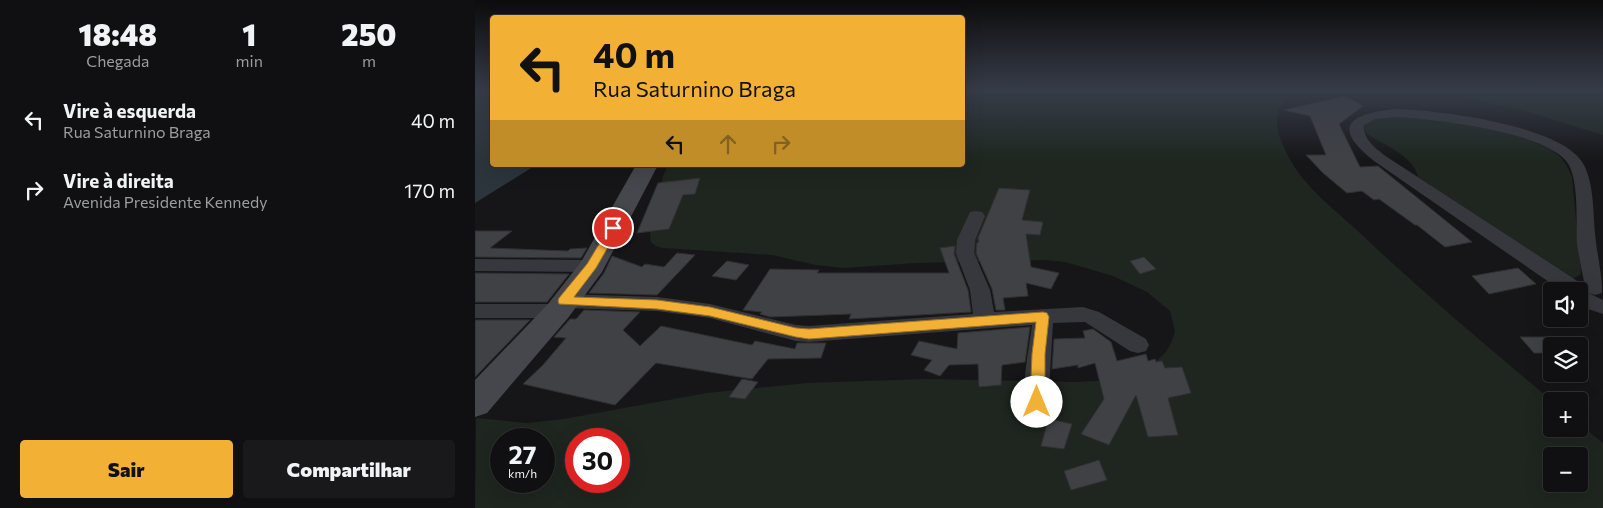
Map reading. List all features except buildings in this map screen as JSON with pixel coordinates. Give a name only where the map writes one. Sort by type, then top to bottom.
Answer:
[{"type":"main road","points":[[475,402],[561,306],[592,266],[646,167]]},
{"type":"street","points":[[1376,114],[1361,119],[1357,123],[1358,137],[1368,149],[1556,277],[1591,298]]},
{"type":"street","points":[[1414,114],[1505,130],[1537,138],[1561,149],[1571,158],[1580,174],[1591,298]]},
{"type":"street","points":[[976,216],[965,240],[965,253],[980,290],[985,321]]},
{"type":"street","points":[[475,265],[592,266]]},
{"type":"street","points":[[475,311],[613,302],[710,312],[796,333],[809,334],[1083,314],[1139,345]]},
{"type":"street","points":[[1038,415],[1037,389],[1043,317]]},
{"type":"shaded area","points":[[475,114],[490,114],[490,167],[533,167],[475,203]]},
{"type":"shaded area","points":[[965,114],[1278,114],[1278,130],[1285,149],[1295,168],[1319,196],[1407,277],[1543,393],[1543,437],[1588,437],[1588,431],[1603,443],[1603,508],[475,508],[476,418],[527,423],[564,419],[707,393],[808,383],[924,379],[1076,382],[1115,380],[1150,367],[1166,352],[1175,331],[1170,311],[1147,292],[1113,276],[1065,262],[1047,260],[917,263],[844,268],[816,265],[772,255],[663,248],[651,242],[650,234],[663,176],[667,167],[965,167]]},
{"type":"shaded area","points":[[1534,114],[1603,114],[1603,135]]},
{"type":"shaded area","points":[[1384,116],[1447,119],[1499,130],[1534,142],[1558,155],[1572,177],[1581,274],[1575,278],[1567,278],[1418,177],[1415,169],[1404,157],[1366,133],[1364,125],[1371,120]]},
{"type":"route","points":[[613,228],[592,266],[564,301],[657,304],[710,312],[796,333],[809,334],[1043,317],[1038,354],[1037,402]]}]
